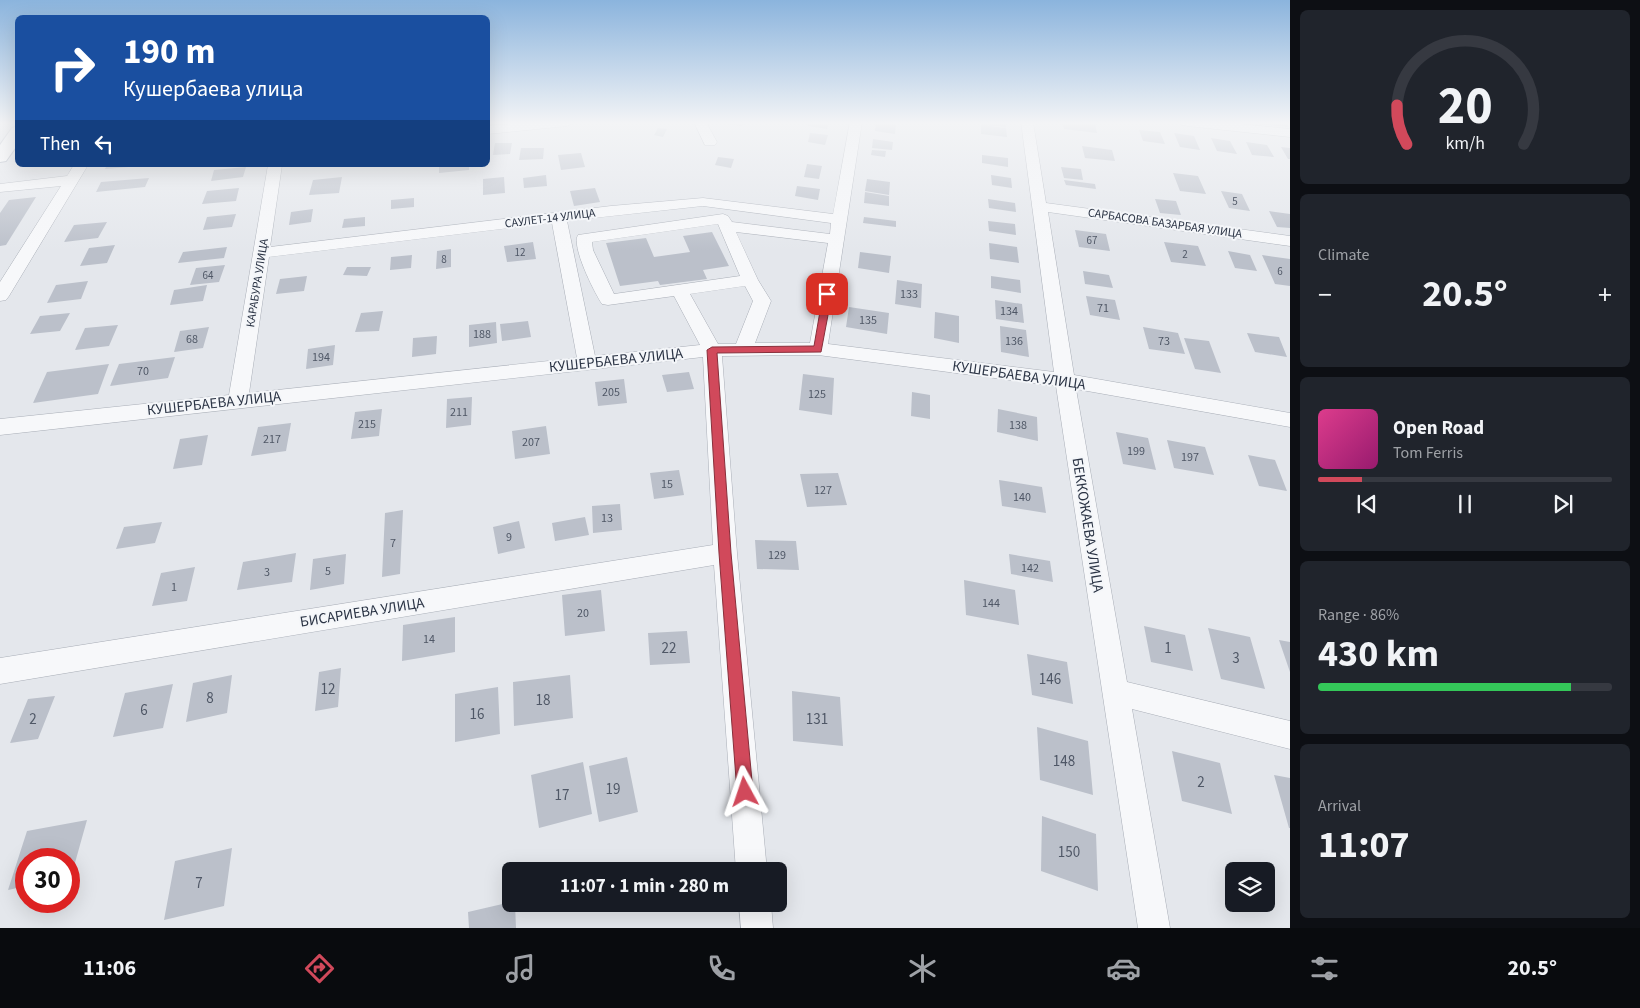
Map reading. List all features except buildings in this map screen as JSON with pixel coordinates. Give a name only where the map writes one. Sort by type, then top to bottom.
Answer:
[{"type":"street","points":[[818,349],[849,165]]},
{"type":"street","name":"БЕККОЖАЕВА УЛИЦА","points":[[1033,165],[1065,380],[1154,928]]},
{"type":"street","points":[[0,296],[79,167]]},
{"type":"street","name":"КАРАБУРА УЛИЦА","points":[[238,400],[275,167]]},
{"type":"street","points":[[0,188],[72,180]]},
{"type":"street","name":"САУЛЕТ-14 УЛИЦА","points":[[262,253],[559,217],[703,202],[840,220]]},
{"type":"street","name":"САРБАСОВА БАЗАРБАЯ УЛИЦА","points":[[1039,206],[1290,240]]},
{"type":"street","points":[[559,217],[587,363]]},
{"type":"street","points":[[742,350],[762,301],[750,280],[723,219],[584,238],[585,250],[608,300],[750,280]]},
{"type":"street","points":[[726,226],[836,239]]},
{"type":"street","points":[[679,289],[712,350],[725,553],[751,862]]},
{"type":"street","name":"КУШЕРБАЕВА УЛИЦА","points":[[0,427],[712,350],[818,349],[1065,380],[1290,420]]},
{"type":"street","name":"БИСАРИЕВА УЛИЦА","points":[[0,671],[725,553]]},
{"type":"street","points":[[1116,692],[1290,735]]},
{"type":"street","points":[[756,912],[757,928]]},
{"type":"route","points":[[745,792],[725,553],[712,350],[818,349],[827,294]]}]
